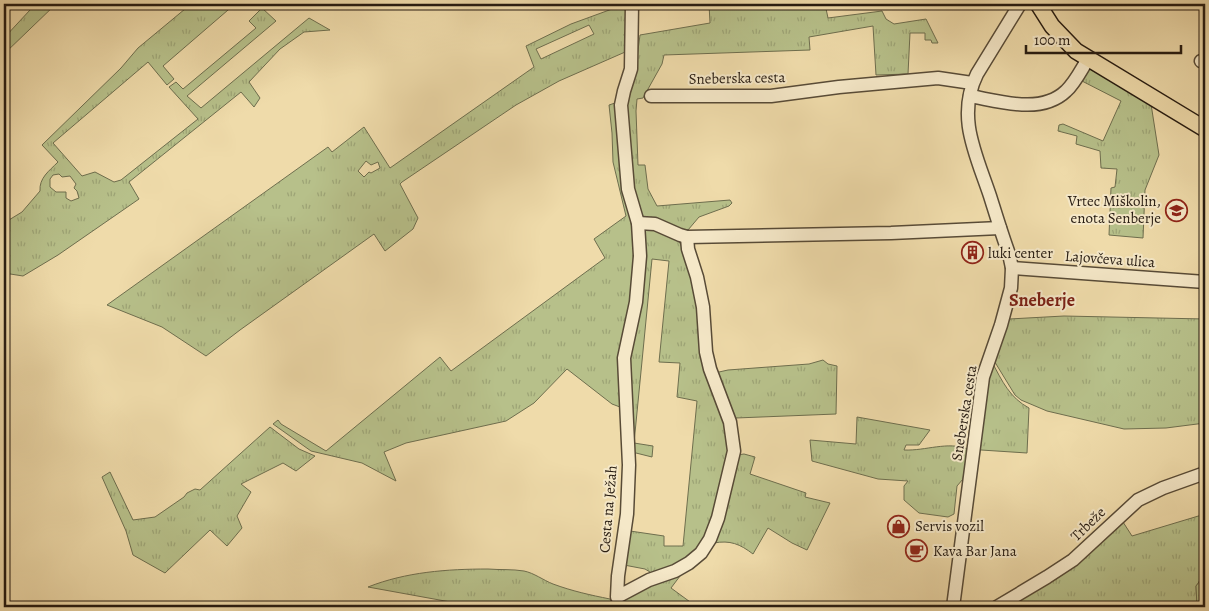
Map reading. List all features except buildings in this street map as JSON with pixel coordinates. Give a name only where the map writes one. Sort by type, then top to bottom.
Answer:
[{"type":"main road","points":[[1038,4],[1052,26],[1076,51],[1205,129]]},
{"type":"street","name":"Cesta na Ježah","points":[[632,4],[631,69],[621,105],[628,189],[638,222],[640,256],[636,302],[624,358],[629,465],[627,514],[618,576],[617,598],[649,580],[675,571],[701,552],[710,539],[718,518],[734,451],[730,422],[710,370],[706,352],[703,307],[697,277],[688,249],[687,237]]},
{"type":"street","name":"Sneberska cesta","points":[[954,607],[983,378],[1011,288],[1012,268],[968,131],[967,106],[971,90],[1020,4]]},
{"type":"street","points":[[971,90],[1019,104],[1029,105],[1046,101],[1066,91],[1088,59]]},
{"type":"street","name":"Sneberska cesta","points":[[651,96],[771,96],[839,87],[938,78],[971,90]]},
{"type":"street","points":[[638,222],[656,224],[687,237],[1000,228]]},
{"type":"street","name":"Lajovčeva ulica","points":[[1012,268],[1205,282]]},
{"type":"street","name":"Trbeže","points":[[997,607],[1047,578],[1073,560],[1138,500],[1156,491],[1205,473]]},
{"type":"green space","points":[[24,4],[56,4],[4,54],[4,38],[30,10]]},
{"type":"green space","points":[[191,4],[235,4],[163,66],[174,79],[167,85],[148,62],[53,143],[82,176],[95,172],[114,182],[121,180],[198,119],[169,87],[176,82],[183,89],[256,28],[249,21],[262,8],[276,21],[187,96],[201,108],[309,18],[330,30],[304,32],[280,49],[249,82],[260,98],[254,107],[241,92],[129,182],[139,199],[58,255],[23,276],[4,273],[4,223],[22,212],[40,191],[41,182],[45,175],[58,162],[42,145],[121,68],[138,48]],"holes":[[[59,174],[62,177],[70,176],[76,184],[74,188],[79,198],[71,201],[66,198],[66,192],[56,192],[50,187],[50,179],[53,175]]]},
{"type":"green space","points":[[709,4],[796,4],[797,7],[809,4],[825,4],[828,18],[882,11],[886,19],[894,24],[926,19],[938,43],[925,40],[925,33],[910,33],[908,74],[876,75],[873,26],[809,37],[810,50],[664,55],[662,64],[643,98],[637,99],[638,165],[645,165],[648,189],[657,206],[730,200],[732,203],[729,206],[699,217],[688,230],[680,231],[641,217],[633,198],[624,112],[637,58],[640,35],[710,23]]},
{"type":"green space","points":[[623,5],[630,5],[627,28],[624,35],[632,49],[559,81],[516,105],[402,182],[400,184],[418,218],[413,229],[385,251],[374,234],[206,356],[162,327],[107,305],[328,147],[332,152],[364,127],[390,168],[534,67],[526,46],[571,24]],"holes":[[[589,25],[594,34],[541,59],[536,49]],[[366,161],[371,165],[378,162],[380,168],[371,173],[369,172],[364,177],[358,171]]]},
{"type":"green space","points":[[1088,68],[1151,104],[1159,155],[1145,190],[1143,238],[1109,235],[1111,188],[1115,187],[1117,169],[1101,168],[1100,151],[1076,144],[1077,136],[1058,131],[1059,125],[1063,124],[1103,141],[1121,101],[1080,80]]},
{"type":"green space","points":[[615,103],[617,105],[619,159],[633,217],[636,242],[620,407],[612,404],[567,369],[534,403],[506,421],[406,443],[384,452],[396,481],[362,463],[311,451],[273,424],[278,420],[281,424],[326,451],[440,357],[451,371],[605,258],[594,239],[626,216],[613,162],[609,105]]},
{"type":"green space","points":[[648,227],[676,236],[686,254],[732,441],[715,519],[703,545],[674,567],[650,574],[645,569],[624,565],[630,531],[664,536],[664,546],[683,546],[697,401],[677,397],[680,363],[659,362],[669,261],[652,259],[634,443],[653,446],[652,457],[636,453],[630,458],[625,397],[640,233]]},
{"type":"green space","points":[[1064,316],[1205,319],[1205,423],[1166,428],[1124,429],[1047,411],[1021,400],[1015,395],[993,359],[1009,319]]},
{"type":"green space","points":[[823,360],[828,364],[837,366],[836,414],[731,417],[715,376],[719,372],[728,370],[809,364]]},
{"type":"green space","points":[[992,362],[1012,394],[1029,408],[1027,453],[981,450],[978,448]]},
{"type":"green space","points":[[857,417],[930,430],[919,445],[906,445],[904,450],[944,446],[968,449],[963,479],[957,486],[954,514],[948,517],[919,513],[904,500],[904,486],[908,481],[878,479],[812,461],[810,440],[856,444]]},
{"type":"green space","points":[[270,427],[299,449],[315,456],[296,471],[283,463],[241,484],[251,492],[237,516],[242,528],[227,546],[210,530],[165,573],[133,555],[126,531],[102,477],[110,472],[133,520],[155,517],[187,493],[195,489],[200,490]]},
{"type":"green space","points":[[744,454],[755,457],[750,474],[806,493],[805,497],[830,503],[807,550],[768,528],[753,554],[735,544],[725,542],[714,543],[737,455]]},
{"type":"green space","points":[[1205,514],[1205,562],[1196,586],[1197,607],[1006,607],[1123,522],[1132,536]]},
{"type":"green space","points":[[488,569],[528,572],[549,582],[581,593],[610,599],[615,607],[478,607],[368,587],[397,578],[427,572]]},
{"type":"green space","points":[[1205,569],[1205,607],[1197,607],[1196,586]]},
{"type":"green space","points":[[683,572],[671,588],[697,607],[623,607],[621,602],[626,594]]},
{"type":"place","name":"Vrtec Miškolin, enota Senberje","points":[[1177,210]]},
{"type":"place","name":"luki center","points":[[972,253]]},
{"type":"place","name":"Servis vozil","points":[[899,526]]},
{"type":"place","name":"Kava Bar Jana","points":[[917,551]]},
{"type":"district","name":"Sneberje","points":[[1042,300]]}]
